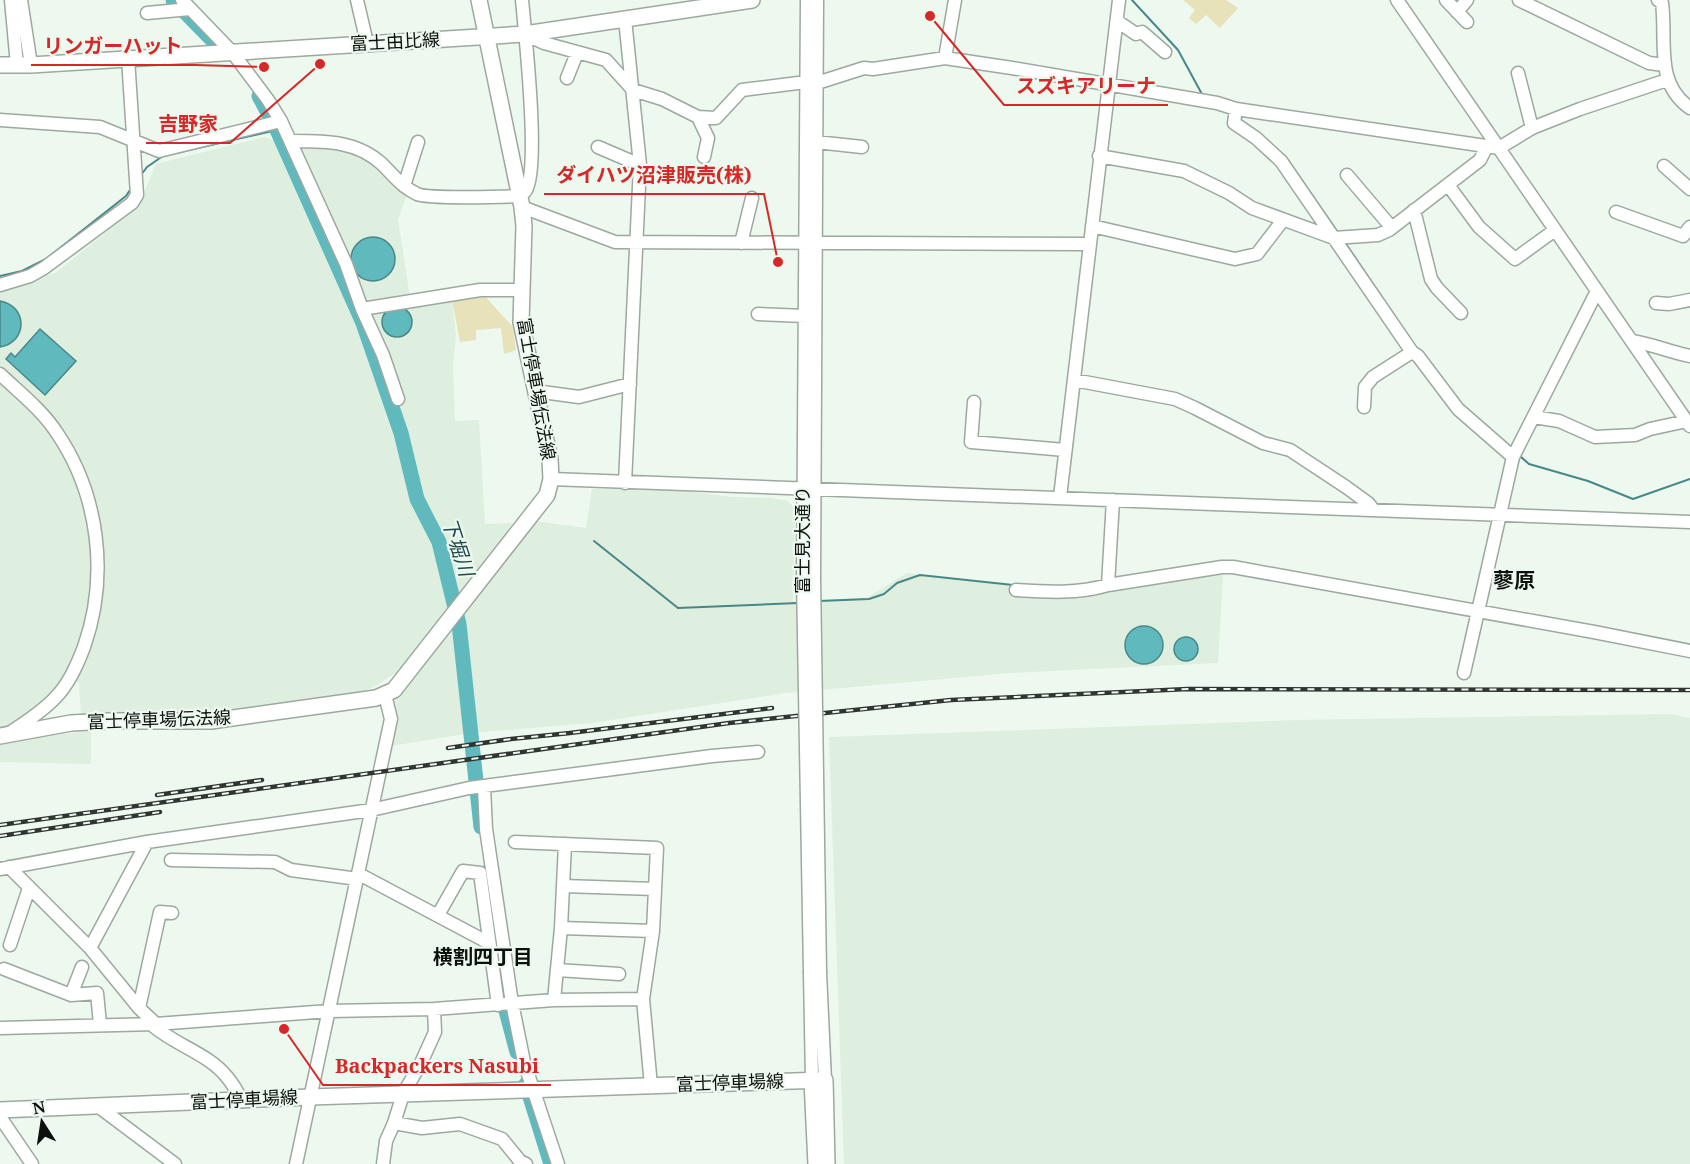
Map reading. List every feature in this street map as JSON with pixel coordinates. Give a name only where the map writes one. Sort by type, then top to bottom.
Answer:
[{"type":"main road","name":"富士停車場伝法線","points":[[4,735],[43,727],[100,721],[211,721],[368,700],[385,695],[394,690],[547,495],[551,479],[550,459],[521,322],[524,225],[521,201],[479,0]]},
{"type":"main road","name":"富士由比線","points":[[0,65],[525,34],[752,0]]},
{"type":"main road","name":"富士停車場線","points":[[0,1110],[818,1080]]},
{"type":"main road","points":[[816,1164],[818,1080]]},
{"type":"main road","points":[[818,1080],[826,1164]]},
{"type":"street","points":[[10,0],[24,65]]},
{"type":"street","points":[[21,0],[24,65]]},
{"type":"street","points":[[357,0],[367,43]]},
{"type":"street","points":[[521,201],[530,175],[531,147],[522,0]]},
{"type":"street","name":"富士見大通り","points":[[807,0],[816,142],[805,316],[809,490]]},
{"type":"street","name":"富士見大通り","points":[[817,0],[812,82],[808,578],[818,1080]]},
{"type":"street","points":[[945,58],[955,0]]},
{"type":"street","points":[[1060,497],[1119,0]]},
{"type":"street","points":[[1446,0],[1467,22]]},
{"type":"street","points":[[1457,12],[1467,0]]},
{"type":"street","points":[[1519,0],[1648,63],[1664,65]]},
{"type":"street","points":[[1659,0],[1662,3],[1665,23],[1663,51],[1667,80],[1678,99],[1690,108]]},
{"type":"street","points":[[1399,1],[1688,424],[1650,429],[1635,435],[1595,437],[1559,421],[1534,417]]},
{"type":"street","points":[[147,13],[183,7],[232,52],[268,100],[274,123],[290,141],[346,264],[362,309],[383,355],[398,399]]},
{"type":"street","points":[[625,20],[640,165],[625,483]]},
{"type":"street","points":[[1117,21],[1136,34],[1142,32],[1166,52]]},
{"type":"street","points":[[525,34],[544,43],[606,60],[633,90],[662,99],[698,117],[716,118],[742,90],[812,82],[864,68],[873,69],[945,58],[1217,103],[1236,109],[1486,148],[1499,148],[1532,128],[1580,109],[1667,80]]},
{"type":"street","points":[[567,78],[577,53]]},
{"type":"street","points":[[0,285],[30,276],[44,268],[132,203],[137,195],[128,58]]},
{"type":"street","points":[[1518,73],[1532,128]]},
{"type":"street","points":[[1236,109],[1234,123],[1256,138],[1281,161],[1412,352],[1418,356],[1458,409],[1515,454]]},
{"type":"street","points":[[698,117],[708,138],[704,157]]},
{"type":"street","points":[[0,120],[100,127],[159,151],[274,123]]},
{"type":"street","points":[[290,141],[343,143],[364,151],[419,196],[521,201],[615,242],[1089,244]]},
{"type":"street","points":[[404,186],[418,142]]},
{"type":"street","points":[[816,142],[862,147]]},
{"type":"street","points":[[598,147],[640,165]]},
{"type":"street","points":[[1099,156],[1184,171],[1229,193],[1252,208],[1334,238],[1378,235],[1392,228],[1480,160],[1486,148]]},
{"type":"street","points":[[1664,166],[1690,189]]},
{"type":"street","points":[[1347,175],[1392,228]]},
{"type":"street","points":[[1448,184],[1479,227],[1515,259],[1555,230]]},
{"type":"street","points":[[741,243],[752,198]]},
{"type":"street","points":[[1414,210],[1431,279],[1461,313]]},
{"type":"street","points":[[1616,212],[1683,236],[1690,227]]},
{"type":"street","points":[[1092,226],[1235,259],[1257,254],[1283,220]]},
{"type":"street","points":[[362,309],[480,290],[522,290]]},
{"type":"street","points":[[1464,673],[1515,454],[1597,291]]},
{"type":"street","points":[[1656,303],[1669,304],[1690,300]]},
{"type":"street","points":[[758,314],[805,316]]},
{"type":"street","points":[[1632,341],[1690,356]]},
{"type":"street","points":[[1364,407],[1365,387],[1373,377],[1412,352]]},
{"type":"street","points":[[0,374],[51,424],[79,472],[88,501],[99,567],[97,591],[87,637],[70,678],[55,698],[4,735]]},
{"type":"street","points":[[1074,381],[1175,399],[1263,443],[1290,450],[1346,487],[1373,509]]},
{"type":"street","points":[[535,391],[579,397],[630,384]]},
{"type":"street","points":[[974,402],[971,441],[1065,450]]},
{"type":"street","points":[[551,479],[1690,522]]},
{"type":"street","points":[[1108,585],[1113,500]]},
{"type":"street","points":[[1016,590],[1055,592],[1094,589],[1233,567],[1690,651]]},
{"type":"street","points":[[296,1164],[391,718],[385,695]]},
{"type":"street","points":[[5,868],[147,842],[371,810],[469,788],[758,752]]},
{"type":"street","points":[[484,787],[486,830],[512,1003],[525,1062],[528,1091],[558,1164]]},
{"type":"street","points":[[90,948],[147,842]]},
{"type":"street","points":[[514,842],[657,848],[653,931],[644,999],[651,1086]]},
{"type":"street","points":[[554,1000],[561,928],[565,844]]},
{"type":"street","points":[[171,860],[275,862],[291,870],[358,877],[438,915],[489,943]]},
{"type":"street","points":[[5,868],[29,888],[90,948],[162,1034],[215,1065],[227,1076],[242,1101]]},
{"type":"street","points":[[438,915],[463,871],[480,873],[498,1005]]},
{"type":"street","points":[[563,886],[655,889]]},
{"type":"street","points":[[10,945],[29,888]]},
{"type":"street","points":[[139,1008],[160,912],[172,913]]},
{"type":"street","points":[[561,928],[653,931]]},
{"type":"street","points":[[71,995],[82,967]]},
{"type":"street","points":[[4,969],[71,995],[97,993],[100,1024]]},
{"type":"street","points":[[557,970],[619,974]]},
{"type":"street","points":[[0,1028],[153,1024],[329,1011],[434,1009],[554,1000],[644,999]]},
{"type":"street","points":[[387,1163],[386,1141],[403,1095],[435,1032],[434,1009]]},
{"type":"street","points":[[99,1107],[175,1164]]},
{"type":"street","points":[[0,1117],[32,1164]]},
{"type":"street","points":[[394,1123],[422,1128],[460,1124],[502,1139],[520,1161],[526,1164]]},
{"type":"shaded area","points":[[1183,0],[1226,0],[1238,8],[1220,28],[1206,15],[1196,24],[1189,18],[1195,10]]},
{"type":"shaded area","points":[[264,137],[296,147],[341,148],[381,169],[407,194],[398,220],[410,297],[452,299],[456,336],[453,366],[455,421],[479,420],[485,524],[513,523],[398,671],[362,692],[211,713],[81,715],[79,682],[69,683],[30,721],[0,727],[0,289],[55,273],[138,207],[156,164]]},
{"type":"shaded area","points":[[483,294],[513,327],[516,350],[504,354],[501,328],[476,330],[476,340],[460,342],[452,300]]},
{"type":"shaded area","points":[[592,489],[676,490],[788,501],[795,509],[793,601],[868,597],[907,573],[1056,591],[1223,575],[1218,663],[1011,673],[786,693],[592,723],[471,733],[385,747],[393,697],[534,521],[586,528]]},
{"type":"shaded area","points":[[1671,714],[1690,718],[1690,1164],[844,1164],[829,737],[1298,720]]},
{"type":"shaded area","points":[[91,731],[91,764],[0,762],[0,745],[37,737]]},
{"type":"water","points":[[373,237],[382,238],[389,243],[394,250],[394,268],[389,275],[382,280],[373,281],[364,280],[357,275],[352,268],[351,259],[352,250],[357,243],[364,238]]},
{"type":"water","points":[[0,301],[16,310],[21,324],[16,338],[0,347]]},
{"type":"water","points":[[397,307],[403,308],[411,316],[411,328],[403,336],[397,337],[391,336],[383,328],[382,322],[383,316],[391,308]]},
{"type":"water","points":[[40,329],[76,361],[45,395],[6,359],[11,353],[15,357]]},
{"type":"water","points":[[1144,626],[1158,631],[1163,645],[1158,659],[1144,664],[1130,659],[1125,645],[1130,631]]},
{"type":"water","points":[[1186,637],[1195,640],[1198,649],[1195,658],[1186,661],[1177,658],[1174,649],[1177,640]]},
{"type":"waterway","name":"下堀川","points":[[173,0],[222,50]]},
{"type":"waterway","points":[[1132,0],[1178,50],[1203,96]]},
{"type":"waterway","name":"下堀川","points":[[259,96],[277,130],[363,323],[401,433],[417,499],[439,542],[459,624],[481,827]]},
{"type":"waterway","points":[[1240,119],[1250,127]]},
{"type":"waterway","points":[[141,175],[147,167],[163,156],[277,130]]},
{"type":"waterway","points":[[1284,155],[1339,234]]},
{"type":"waterway","points":[[0,276],[22,271],[46,259],[126,196],[132,187]]},
{"type":"waterway","points":[[1344,241],[1396,318]]},
{"type":"waterway","points":[[1520,456],[1529,464],[1588,481],[1633,499],[1690,479]]},
{"type":"waterway","points":[[594,541],[678,608],[798,603]]},
{"type":"waterway","points":[[819,601],[869,599],[884,594],[897,583],[920,575],[1013,585]]},
{"type":"waterway","name":"下堀川","points":[[487,872],[505,1007],[517,1052]]},
{"type":"waterway","name":"下堀川","points":[[526,1084],[551,1164]]},
{"type":"railway","points":[[0,825],[729,723],[951,700],[1188,689],[1690,690]]},
{"type":"railway","points":[[448,748],[772,708]]},
{"type":"railway","points":[[157,795],[262,780]]},
{"type":"railway","points":[[0,836],[160,812]]},
{"type":"place","name":"スズキアリーナ","points":[[930,16]]},
{"type":"place","name":"吉野家","points":[[320,64]]},
{"type":"place","name":"リンガーハット","points":[[264,67]]},
{"type":"place","name":"ダイハツ沼津販売(株)","points":[[778,262]]},
{"type":"place","name":"Backpackers Nasubi","points":[[284,1029]]},
{"type":"district","name":"蓼原","points":[[1514,581]]},
{"type":"district","name":"横割四丁目","points":[[483,957]]}]
